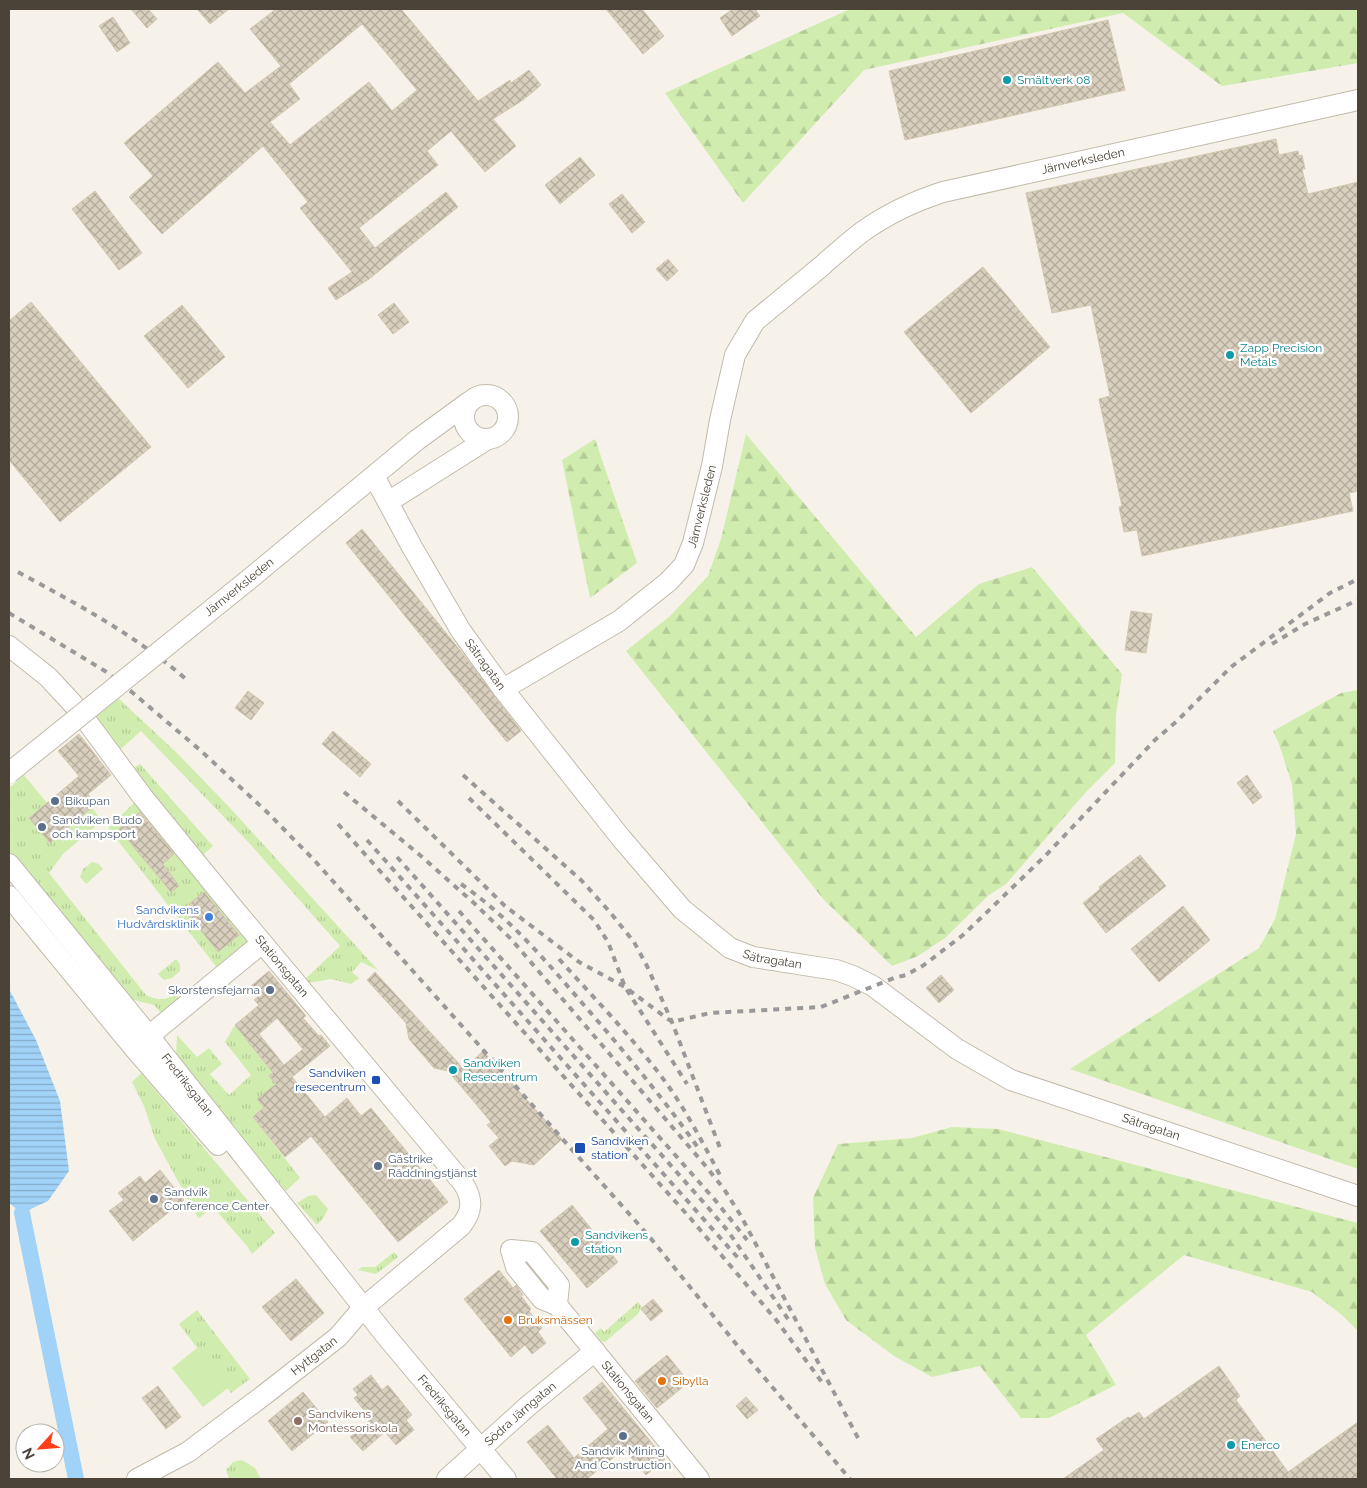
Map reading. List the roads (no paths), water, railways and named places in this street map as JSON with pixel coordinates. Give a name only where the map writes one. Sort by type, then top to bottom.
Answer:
[{"type":"street","name":"Järnverksleden","points":[[503,689],[619,621],[661,588],[684,564],[693,543],[736,355],[756,321],[862,232],[884,218],[922,199],[943,192],[1358,100]]},
{"type":"street","name":"Järnverksleden","points":[[9,773],[418,440],[474,398],[488,395],[500,400],[508,412],[506,426],[498,436],[486,440],[388,502]]},
{"type":"street","points":[[469,402],[463,416],[467,430],[478,439],[486,440]]},
{"type":"street","name":"Sätragatan","points":[[374,476],[412,547],[461,631],[503,689],[621,838],[682,909],[730,948],[753,957],[836,970],[852,976],[872,986],[957,1049],[1011,1080],[1358,1196]]},
{"type":"street","points":[[9,646],[48,677],[73,704]]},
{"type":"street","name":"Stationsgatan","points":[[88,723],[142,796],[261,944],[298,985],[463,1183],[471,1202],[470,1210]]},
{"type":"street","name":"Fredriksgatan","points":[[9,864],[141,1042]]},
{"type":"street","name":"Fredriksgatan","points":[[9,896],[141,1042],[341,1286],[363,1308],[506,1479]]},
{"type":"street","points":[[141,1042],[261,944]]},
{"type":"street","name":"Hyttgatan","points":[[137,1479],[188,1452],[338,1337],[363,1308],[461,1226],[470,1210]]},
{"type":"street","name":"Stationsgatan","points":[[557,1305],[699,1479]]},
{"type":"street","name":"Södra Järngatan","points":[[448,1479],[528,1406],[595,1351]]},
{"type":"water","points":[[9,989],[36,1040],[60,1101],[69,1171],[48,1201],[22,1213],[9,1203]]},
{"type":"waterway","points":[[22,1213],[76,1479]]},
{"type":"railway","points":[[18,572],[127,635],[187,680]]},
{"type":"railway","points":[[398,801],[505,906],[579,962],[625,987],[672,1022],[710,1013],[821,1007],[906,975],[924,965],[963,935],[1047,854],[1155,740],[1177,721],[1231,667],[1330,593],[1358,579]]},
{"type":"railway","points":[[1272,644],[1305,624],[1358,600]]},
{"type":"railway","points":[[9,613],[105,671],[133,693],[200,750],[267,812],[315,861],[648,1235],[741,1350],[850,1479]]},
{"type":"railway","points":[[463,775],[581,880],[634,942],[672,1022],[720,1148]]},
{"type":"railway","points":[[344,792],[421,856],[511,939],[724,1189],[741,1216],[858,1438]]},
{"type":"railway","points":[[469,798],[594,920],[608,942],[625,987],[687,1084]]},
{"type":"railway","points":[[338,824],[691,1219],[777,1321],[824,1385]]},
{"type":"railway","points":[[367,840],[739,1259]]},
{"type":"railway","points":[[397,857],[728,1231],[788,1319]]},
{"type":"railway","points":[[461,884],[495,910],[540,955],[628,1057],[699,1149]]},
{"type":"railway","points":[[459,911],[715,1200],[747,1240]]},
{"type":"railway","points":[[559,959],[626,1033],[664,1080],[702,1141],[722,1179]]},
{"type":"place","name":"Smältverk 08","points":[[1007,80]]},
{"type":"place","name":"Zapp Precision Metals","points":[[1230,355]]},
{"type":"place","name":"Bikupan","points":[[55,801]]},
{"type":"place","name":"Sandviken Budo och kampsport","points":[[42,827]]},
{"type":"place","name":"Sandvikens Hudvårdsklinik","points":[[209,917]]},
{"type":"place","name":"Skorstensfejarna","points":[[270,990]]},
{"type":"place","name":"Sandviken Resecentrum","points":[[453,1070]]},
{"type":"place","name":"Sandviken resecentrum","points":[[376,1080]]},
{"type":"place","name":"Sandviken station","points":[[580,1148]]},
{"type":"place","name":"Gästrike Räddningstjänst","points":[[378,1166]]},
{"type":"place","name":"Sandvik Conference Center","points":[[154,1199]]},
{"type":"place","name":"Sandvikens station","points":[[575,1242]]},
{"type":"place","name":"Bruksmässen","points":[[508,1320]]},
{"type":"place","name":"Sibylla","points":[[662,1381]]},
{"type":"place","name":"Sandvikens Montessoriskola","points":[[298,1421]]},
{"type":"place","name":"Sandvik Mining And Construction","points":[[623,1436]]},
{"type":"place","name":"Enerco","points":[[1231,1445]]}]
